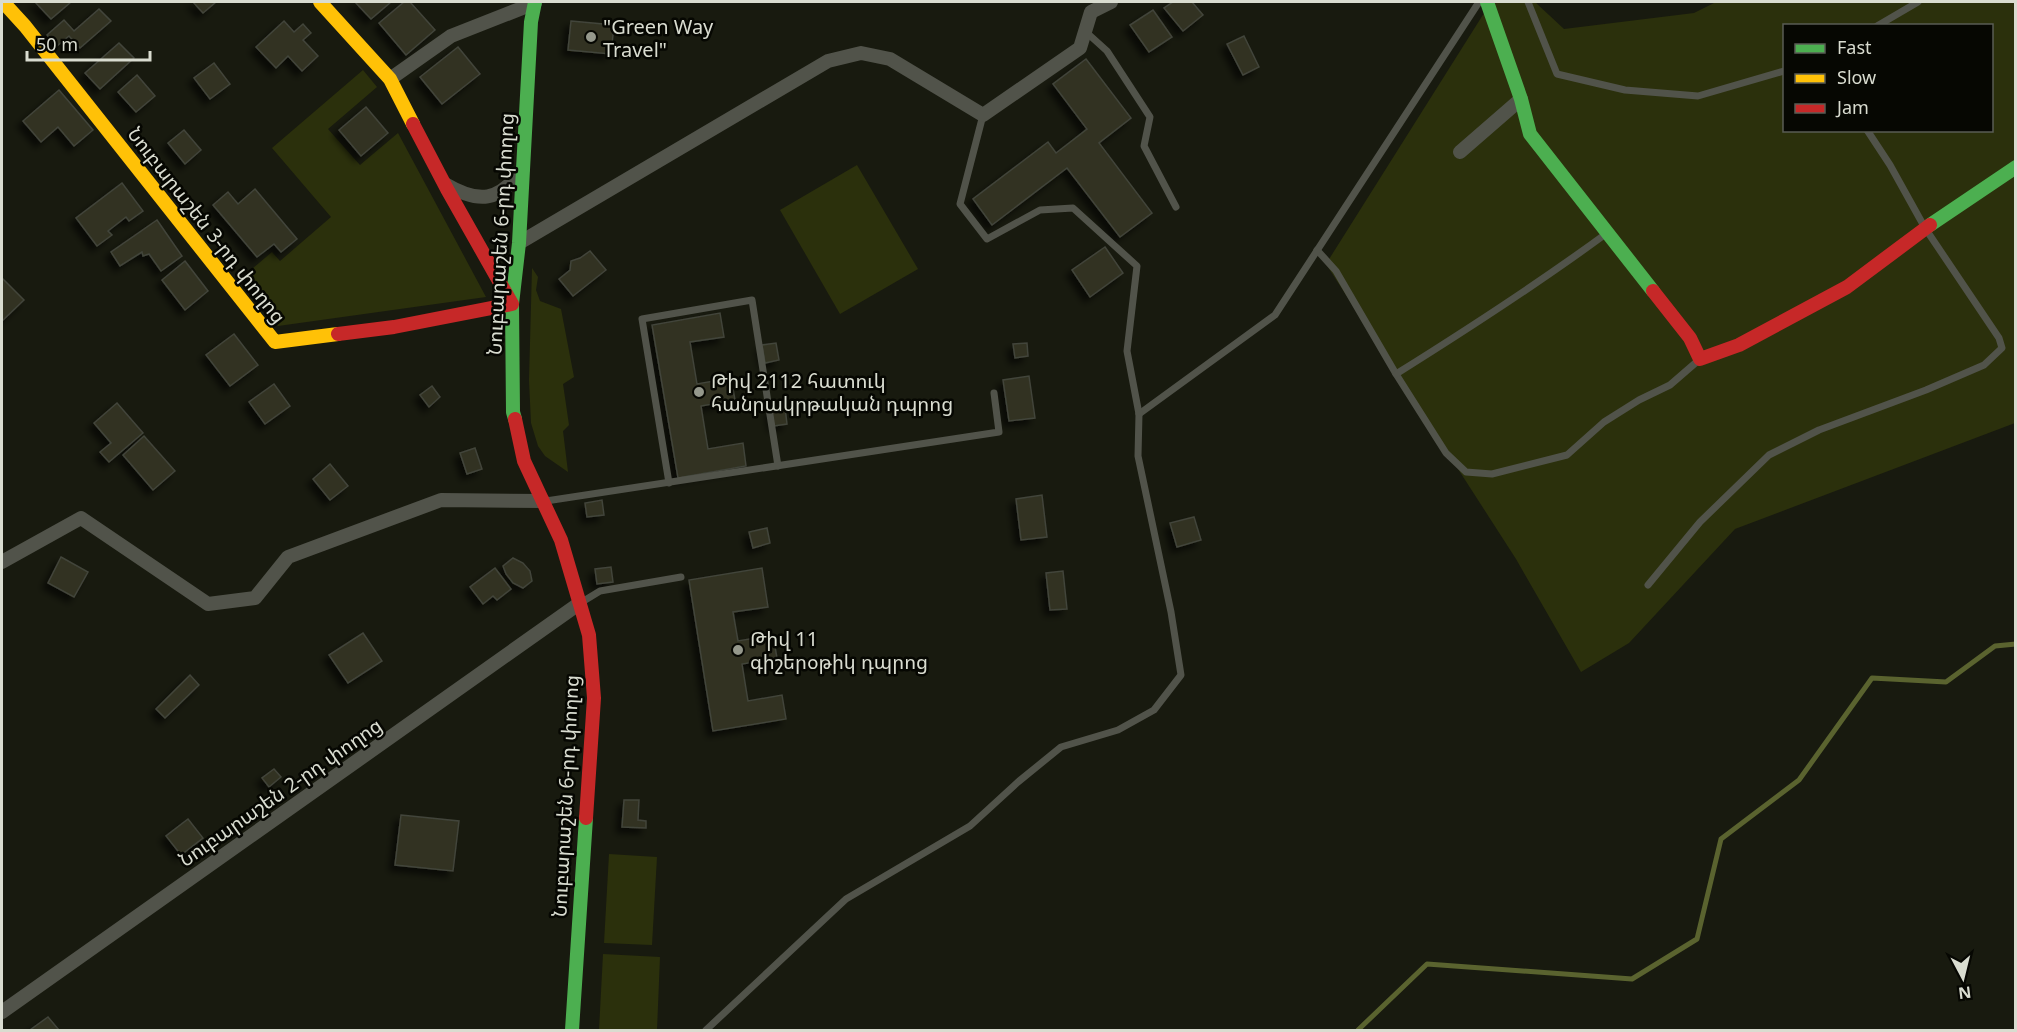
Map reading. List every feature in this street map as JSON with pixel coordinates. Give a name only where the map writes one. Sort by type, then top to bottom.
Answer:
[{"type":"street","name":"Նուբարաշեն 3-րդ փողոց","points":[[3,2],[25,26],[275,342],[394,327],[512,304]]},
{"type":"street","points":[[320,2],[390,79],[512,304]]},
{"type":"street","points":[[390,79],[451,36],[535,2]]},
{"type":"street","name":"Նուբարաշեն 6-րդ փողոց","points":[[535,2],[531,22],[519,243],[512,304],[513,412],[524,460],[561,540],[589,635],[594,698],[572,1030]]},
{"type":"street","points":[[519,243],[828,61],[861,53],[890,59],[983,115],[1080,48],[1091,12],[1111,2]]},
{"type":"street","points":[[1487,2],[1521,99],[1530,134],[1690,338],[1700,359],[1739,345],[1847,287],[1925,228],[2016,167]]},
{"type":"street","points":[[1460,152],[1521,99]]},
{"type":"street","points":[[445,184],[471,197],[484,197],[505,190],[523,169]]},
{"type":"street","points":[[2,562],[81,518],[208,604],[255,598],[288,557],[441,500],[543,501]]},
{"type":"street","name":"Նուբարաշեն 2-րդ փողոց","points":[[2,1012],[580,603]]},
{"type":"lane","points":[[1139,414],[1275,315],[1479,2]]},
{"type":"lane","points":[[1528,2],[1557,74],[1625,90],[1698,96],[1783,72]]},
{"type":"lane","points":[[1880,24],[1918,2]]},
{"type":"lane","points":[[1086,32],[1107,51],[1150,117],[1144,146],[1176,207]]},
{"type":"lane","points":[[706,1030],[846,899],[970,826],[1061,747],[1118,730],[1154,710],[1181,675],[1171,612],[1138,456],[1139,414],[1127,351],[1137,266],[1073,208],[1040,210],[987,239],[960,204],[983,115]]},
{"type":"lane","points":[[1648,585],[1700,522],[1769,455],[1819,430],[1926,390],[1984,365],[2002,348],[1999,338],[1925,228],[1890,165],[1868,132]]},
{"type":"lane","points":[[1396,374],[1485,318],[1607,232]]},
{"type":"lane","points":[[1317,250],[1336,271],[1396,374],[1446,453],[1466,472],[1492,474],[1567,454],[1604,422],[1670,385],[1700,359]]},
{"type":"lane","points":[[669,483],[642,319],[752,300],[778,466]]},
{"type":"lane","points":[[543,501],[999,432],[994,393]]},
{"type":"lane","points":[[580,603],[600,591],[681,577]]},
{"type":"green space","points":[[1491,2],[1535,2],[1564,29],[1694,13],[1716,2],[2015,2],[2015,423],[1735,529],[1629,643],[1581,672],[1516,559],[1326,264]]},
{"type":"green space","points":[[363,70],[377,87],[328,129],[360,165],[398,133],[486,297],[278,326],[239,280],[272,252],[280,261],[331,217],[272,148]]},
{"type":"green space","points":[[857,165],[918,269],[840,314],[780,210]]},
{"type":"green space","points":[[532,268],[538,277],[536,290],[540,301],[561,309],[574,377],[563,384],[569,425],[563,431],[568,472],[545,456],[538,446],[531,423],[529,380]]},
{"type":"green space","points":[[609,854],[657,857],[652,945],[604,943]]},
{"type":"green space","points":[[603,954],[660,957],[657,1030],[599,1030]]},
{"type":"building","points":[[35,2],[71,2],[51,19]]},
{"type":"building","points":[[193,2],[216,2],[203,13]]},
{"type":"building","points":[[355,2],[391,2],[371,19]]},
{"type":"building","points":[[404,2],[410,2],[435,30],[406,55],[379,23]]},
{"type":"building","points":[[1173,2],[1192,2],[1203,15],[1183,31],[1164,8]]},
{"type":"building","points":[[99,9],[111,21],[80,48],[69,36],[57,46],[47,35],[64,20],[74,31]]},
{"type":"building","points":[[1153,10],[1172,37],[1149,52],[1130,25]]},
{"type":"building","points":[[284,21],[294,32],[303,24],[311,33],[303,40],[318,56],[302,71],[288,56],[276,68],[256,47]]},
{"type":"building","name":"\"Green Way Travel\"","points":[[571,21],[614,25],[611,54],[568,50]]},
{"type":"building","points":[[1244,36],[1259,67],[1243,75],[1227,44]]},
{"type":"building","points":[[119,43],[134,58],[100,89],[85,73]]},
{"type":"building","points":[[458,47],[480,74],[442,104],[420,77]]},
{"type":"building","points":[[1086,59],[1131,118],[1099,143],[1152,213],[1120,237],[1067,168],[992,225],[973,199],[1048,142],[1056,153],[1087,129],[1053,84]]},
{"type":"building","points":[[214,63],[230,84],[210,99],[194,78]]},
{"type":"building","points":[[137,75],[155,96],[136,112],[118,92]]},
{"type":"building","points":[[59,90],[93,130],[74,146],[58,127],[41,142],[23,121]]},
{"type":"building","points":[[366,107],[388,133],[361,156],[339,130]]},
{"type":"building","points":[[184,130],[201,150],[185,164],[168,143]]},
{"type":"building","points":[[122,183],[143,211],[129,221],[126,217],[108,231],[112,235],[97,246],[76,218]]},
{"type":"building","points":[[255,189],[297,239],[281,252],[274,244],[257,257],[213,205],[228,192],[238,204]]},
{"type":"building","points":[[157,220],[182,256],[161,271],[149,254],[143,256],[142,252],[120,266],[111,252]]},
{"type":"building","points":[[1105,247],[1123,273],[1090,297],[1072,270]]},
{"type":"building","points":[[590,251],[606,270],[573,296],[559,279],[570,270],[571,261]]},
{"type":"building","points":[[185,261],[208,291],[185,310],[162,280]]},
{"type":"building","points":[[2,278],[24,300],[2,321]]},
{"type":"building","name":"Թիվ 2112 հատուկ հանրակրթական դպրոց","points":[[720,313],[724,337],[690,342],[697,384],[731,378],[735,400],[701,406],[708,449],[743,443],[746,466],[678,478],[652,325]]},
{"type":"building","points":[[234,334],[258,365],[230,386],[206,355]]},
{"type":"building","points":[[776,343],[779,360],[765,363],[762,345]]},
{"type":"building","points":[[1027,343],[1028,356],[1015,358],[1013,344]]},
{"type":"building","points":[[1029,376],[1035,418],[1009,421],[1003,380]]},
{"type":"building","points":[[274,384],[290,406],[265,424],[249,402]]},
{"type":"building","points":[[432,386],[440,397],[429,407],[420,395]]},
{"type":"building","points":[[117,403],[143,433],[109,462],[100,452],[111,443],[94,423]]},
{"type":"building","points":[[785,407],[787,424],[774,426],[771,409]]},
{"type":"building","points":[[144,436],[175,471],[153,490],[123,455]]},
{"type":"building","points":[[475,448],[482,469],[467,474],[460,453]]},
{"type":"building","points":[[330,464],[348,486],[330,500],[313,479]]},
{"type":"building","points":[[1042,495],[1047,537],[1021,540],[1016,499]]},
{"type":"building","points":[[602,500],[604,515],[587,517],[585,503]]},
{"type":"building","points":[[1194,517],[1201,540],[1177,547],[1170,523]]},
{"type":"building","points":[[767,528],[770,543],[753,548],[749,532]]},
{"type":"building","points":[[61,557],[88,572],[74,597],[48,583]]},
{"type":"building","points":[[513,558],[523,563],[530,571],[532,581],[523,588],[513,583],[503,566]]},
{"type":"building","points":[[611,567],[613,582],[597,584],[595,569]]},
{"type":"building","points":[[495,568],[511,589],[497,600],[493,596],[483,604],[470,587]]},
{"type":"building","name":"Թիվ 11 գիշերօթիկ դպրոց","points":[[762,568],[768,607],[733,612],[738,641],[773,635],[777,658],[742,664],[748,701],[782,695],[786,719],[713,731],[689,580]]},
{"type":"building","points":[[1063,571],[1067,609],[1050,610],[1046,573]]},
{"type":"building","points":[[363,633],[382,661],[348,683],[329,655]]},
{"type":"building","points":[[190,675],[199,685],[165,718],[156,709]]},
{"type":"building","points":[[274,769],[281,777],[269,787],[262,778]]},
{"type":"building","points":[[624,800],[639,800],[638,820],[646,821],[646,828],[622,827]]},
{"type":"building","points":[[401,815],[459,821],[453,871],[395,865]]},
{"type":"building","points":[[188,819],[203,838],[181,855],[166,836]]},
{"type":"building","points":[[48,1017],[59,1030],[30,1030]]},
{"type":"waterway","points":[[1358,1030],[1427,964],[1632,979],[1697,939],[1721,839],[1799,780],[1872,678],[1946,682],[1995,646],[2016,644]]},
{"type":"traffic: fast","points":[[515,419],[513,412],[512,304],[519,243],[531,22],[535,2]]},
{"type":"traffic: fast","points":[[1487,2],[1521,99],[1530,134],[1653,291]]},
{"type":"traffic: fast","points":[[1930,225],[2016,167]]},
{"type":"traffic: fast","points":[[572,1030],[586,818]]},
{"type":"traffic: slow","points":[[3,2],[25,26],[275,342],[338,334]]},
{"type":"traffic: slow","points":[[320,2],[390,79],[413,124]]},
{"type":"traffic: jam","points":[[338,334],[394,327],[512,304],[413,124]]},
{"type":"traffic: jam","points":[[1653,291],[1690,338],[1700,359],[1739,345],[1847,287],[1930,225]]},
{"type":"traffic: jam","points":[[515,419],[524,461],[561,540],[589,635],[594,698],[586,818]]},
{"type":"place","name":"\"Green Way Travel\"","points":[[591,37]]},
{"type":"place","name":"Թիվ 2112 հատուկ հանրակրթական դպրոց","points":[[699,392]]},
{"type":"place","name":"Թիվ 11 գիշերօթիկ դպրոց","points":[[738,650]]}]
